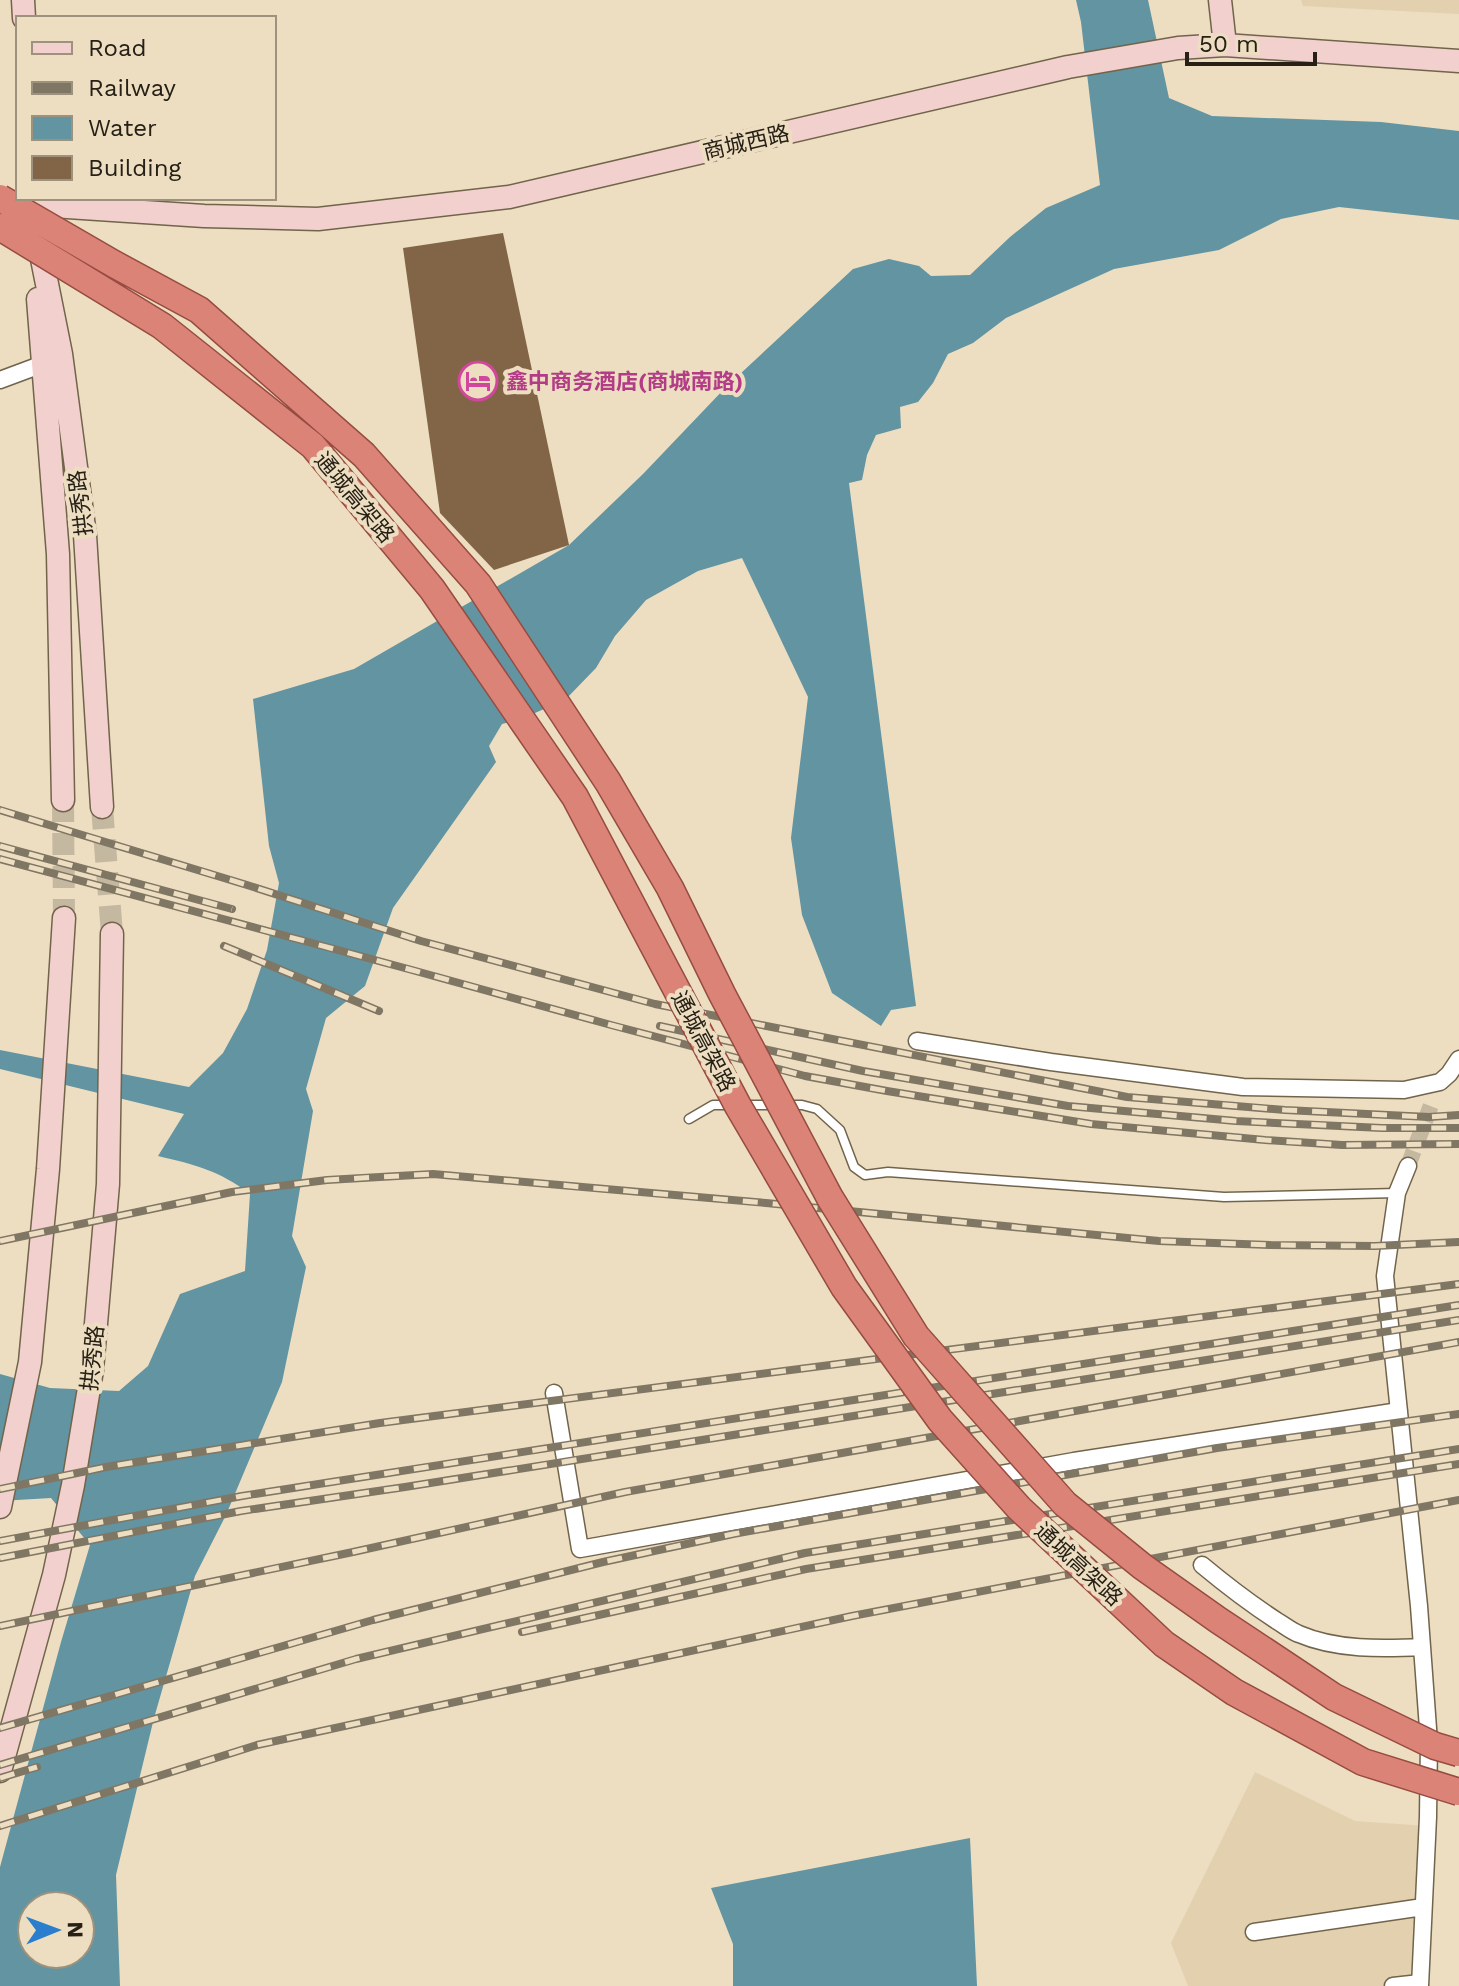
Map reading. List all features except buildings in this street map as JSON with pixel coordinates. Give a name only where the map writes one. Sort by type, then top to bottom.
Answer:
[{"type":"highway","name":"通城高架路","points":[[0,200],[199,310],[364,455],[478,584],[608,782],[670,888],[722,994],[830,1198],[916,1336],[1065,1504],[1143,1567],[1334,1697],[1435,1746],[1459,1753]]},
{"type":"highway","name":"通城高架路","points":[[0,227],[162,326],[313,446],[432,589],[575,797],[738,1106],[844,1287],[940,1420],[1019,1508],[1164,1644],[1234,1692],[1363,1762],[1459,1792]]},
{"type":"main road","points":[[1220,0],[1225,45]]},
{"type":"main road","name":"商城西路","points":[[36,200],[204,216],[318,219],[509,197],[1068,67],[1178,48],[1225,45],[1459,61]]},
{"type":"main road","name":"拱秀路","points":[[25,200],[43,364],[58,554],[63,800]]},
{"type":"main road","name":"拱秀路","points":[[25,200],[61,354],[85,535],[102,807]]},
{"type":"main road","points":[[0,1507],[30,1362],[48,1169],[64,918]]},
{"type":"main road","name":"拱秀路","points":[[0,1771],[54,1575],[92,1370],[108,1184],[112,934]]},
{"type":"street","points":[[0,380],[43,364]]},
{"type":"street","points":[[917,1041],[1243,1087],[1404,1090],[1440,1082]]},
{"type":"street","points":[[1433,1100],[1440,1082],[1459,1059]]},
{"type":"street","points":[[1393,1986],[1420,1984],[1429,1742],[1385,1276],[1397,1193],[1408,1166]]},
{"type":"street","points":[[554,1393],[580,1549],[1074,1461],[1399,1411]]},
{"type":"street","points":[[1202,1565],[1248,1602],[1297,1633],[1321,1641],[1368,1648],[1422,1647]]},
{"type":"street","points":[[1254,1932],[1423,1907]]},
{"type":"lane","points":[[689,1119],[713,1105],[802,1105],[817,1109],[840,1130],[854,1167],[865,1175],[888,1172],[1224,1197],[1397,1193]]},
{"type":"shaded area","points":[[1301,0],[1459,0],[1459,14],[1303,6]]},
{"type":"shaded area","points":[[1255,1772],[1355,1821],[1427,1826],[1420,1986],[1188,1986],[1171,1943]]},
{"type":"water","points":[[1076,0],[1148,0],[1169,98],[1212,116],[1381,122],[1459,131],[1459,220],[1339,207],[1281,219],[1219,250],[1114,269],[1006,318],[973,343],[948,354],[933,383],[918,402],[900,407],[901,428],[876,435],[867,455],[862,480],[849,483],[916,1006],[891,1010],[881,1026],[832,993],[802,915],[791,838],[808,697],[742,558],[698,571],[646,600],[615,636],[596,668],[565,700],[502,724],[489,746],[496,762],[393,908],[365,986],[326,1018],[306,1089],[313,1111],[292,1236],[306,1267],[282,1382],[226,1515],[195,1576],[154,1718],[116,1875],[120,1986],[0,1986],[0,1867],[90,1545],[51,1498],[0,1501],[0,1374],[50,1388],[119,1391],[148,1366],[180,1294],[245,1271],[250,1194],[206,1169],[158,1156],[184,1114],[0,1069],[0,1050],[189,1087],[223,1053],[247,1009],[267,950],[279,883],[269,846],[253,699],[354,669],[569,545],[643,474],[726,387],[853,269],[889,259],[919,266],[931,276],[970,275],[1046,208],[1100,185]]},
{"type":"water","points":[[970,1838],[977,1986],[733,1986],[733,1944],[711,1888]]},
{"type":"tunnel","points":[[63,800],[64,918]]},
{"type":"tunnel","points":[[102,807],[112,934]]},
{"type":"tunnel","points":[[1408,1166],[1433,1100]]},
{"type":"railway","points":[[0,810],[421,941],[655,1004],[1127,1097],[1285,1110],[1429,1117],[1459,1115]]},
{"type":"railway","points":[[0,846],[232,909]]},
{"type":"railway","points":[[0,859],[805,1076],[1091,1124],[1342,1145],[1459,1144]]},
{"type":"railway","points":[[224,946],[379,1011]]},
{"type":"railway","points":[[660,1026],[863,1071],[1068,1106],[1236,1121],[1382,1128],[1459,1128]]},
{"type":"railway","points":[[0,1241],[232,1192],[327,1180],[433,1174],[1159,1241],[1375,1246],[1459,1242]]},
{"type":"railway","points":[[0,1489],[106,1467],[380,1423],[1459,1284]]},
{"type":"railway","points":[[0,1541],[242,1496],[1459,1305]]},
{"type":"railway","points":[[0,1558],[241,1511],[1459,1320]]},
{"type":"railway","points":[[0,1626],[625,1492],[1459,1342]]},
{"type":"railway","points":[[0,1728],[373,1620],[603,1562],[733,1534],[1217,1448],[1459,1414]]},
{"type":"railway","points":[[0,1765],[356,1659],[805,1553],[1459,1449]]},
{"type":"railway","points":[[522,1632],[806,1569],[1459,1464]]},
{"type":"railway","points":[[0,1826],[257,1745],[852,1616],[1459,1500]]},
{"type":"railway","points":[[0,1778],[37,1767]]},
{"type":"place","name":"鑫中商务酒店(商城南路)","points":[[478,381]]}]
